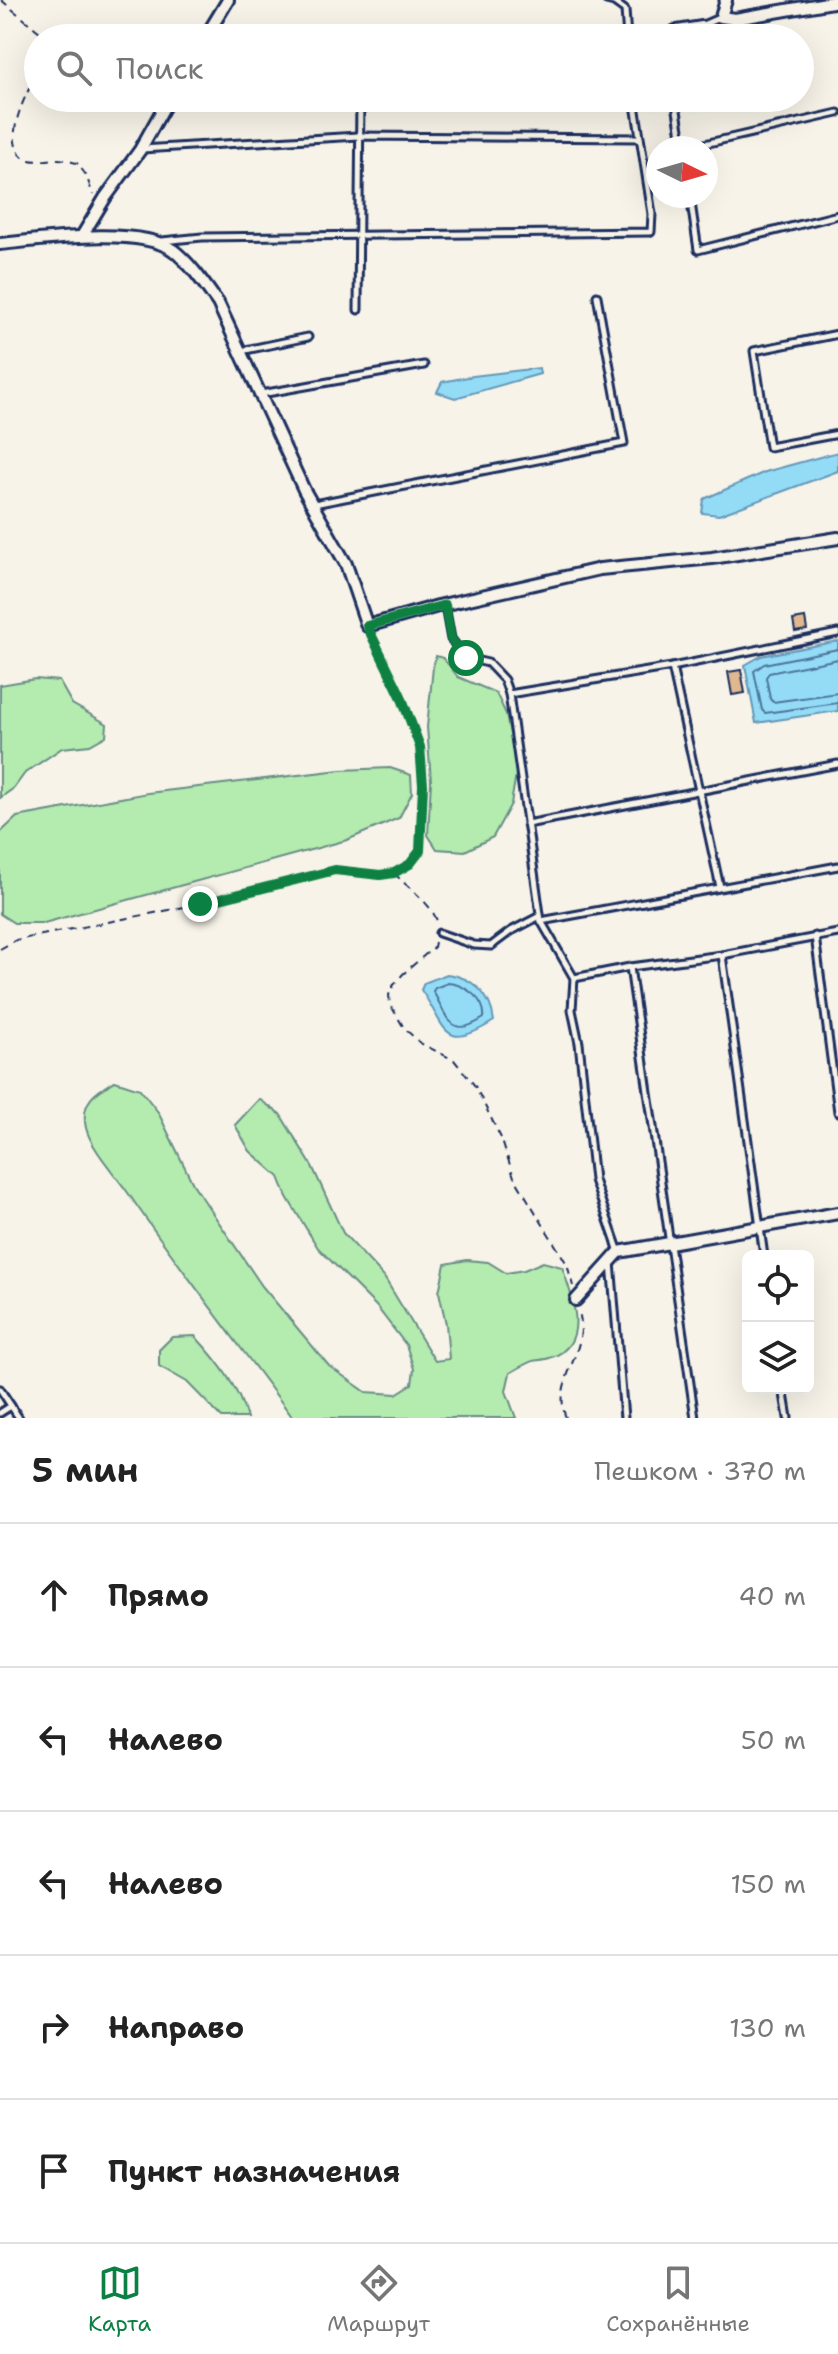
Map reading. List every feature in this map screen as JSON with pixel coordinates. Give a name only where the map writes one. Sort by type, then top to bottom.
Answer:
[{"type":"street","points":[[213,24],[228,0]]},
{"type":"street","points":[[726,0],[721,17],[735,19],[838,1]]},
{"type":"street","points":[[82,236],[141,149],[161,112]]},
{"type":"street","points":[[0,244],[82,236],[157,242],[173,250],[199,277],[218,303],[313,504],[346,564],[367,626],[600,569],[712,558],[838,538]]},
{"type":"street","points":[[576,1300],[619,1252],[838,1213]]},
{"type":"lane","points":[[606,0],[625,10],[626,24]]},
{"type":"lane","points":[[705,24],[721,17]]},
{"type":"lane","points":[[358,310],[359,112]]},
{"type":"lane","points":[[157,242],[202,237],[651,232],[652,214],[636,112]]},
{"type":"lane","points":[[678,112],[683,136]]},
{"type":"lane","points":[[718,140],[838,113]]},
{"type":"lane","points":[[141,149],[358,136],[640,138]]},
{"type":"lane","points":[[692,208],[698,250],[838,215]]},
{"type":"lane","points":[[313,504],[624,443],[597,296]]},
{"type":"lane","points":[[838,334],[754,351],[769,447],[838,434]]},
{"type":"lane","points":[[240,351],[308,337]]},
{"type":"lane","points":[[260,395],[424,365]]},
{"type":"lane","points":[[445,605],[451,639],[466,658],[488,663],[504,680],[509,694],[540,918],[574,978],[572,1010],[579,1043],[594,1180],[619,1252]]},
{"type":"lane","points":[[509,694],[672,667],[838,633]]},
{"type":"lane","points":[[672,667],[720,887]]},
{"type":"lane","points":[[527,824],[838,764]]},
{"type":"lane","points":[[439,933],[474,945],[491,946],[511,931],[540,918],[838,866]]},
{"type":"lane","points":[[574,978],[838,933]]},
{"type":"lane","points":[[815,936],[838,1112]]},
{"type":"lane","points":[[722,955],[763,1250]]},
{"type":"lane","points":[[630,967],[695,1418]]},
{"type":"lane","points":[[611,1261],[624,1418]]},
{"type":"lane","points":[[0,1389],[19,1418]]},
{"type":"lane","points":[[784,1394],[788,1418]]},
{"type":"lane","points":[[0,1413],[11,1406]]},
{"type":"path","points":[[1,0],[30,24]]},
{"type":"path","points":[[18,104],[24,95]]},
{"type":"path","points":[[7,136],[13,149],[24,159],[59,159],[77,163],[86,175],[98,209]]},
{"type":"path","points":[[0,949],[16,940],[200,904],[335,870],[380,875],[394,873],[410,864],[420,851],[423,785],[420,747],[401,696],[367,626]]},
{"type":"path","points":[[394,873],[428,904],[437,919],[439,933],[434,947],[393,986],[389,995],[390,1004],[404,1028],[420,1043],[454,1060],[475,1086],[501,1138],[514,1177],[567,1264],[581,1321],[578,1352],[565,1381],[560,1403],[566,1418]]},
{"type":"green space","points":[[436,656],[443,658],[458,677],[496,693],[506,714],[517,768],[511,804],[493,837],[465,851],[437,849],[428,835],[431,781],[427,727]]},
{"type":"green space","points":[[35,679],[59,681],[72,704],[107,724],[106,736],[90,745],[62,748],[25,773],[14,788],[0,798],[0,685]]},
{"type":"green space","points":[[390,768],[411,775],[412,793],[399,818],[347,840],[44,923],[14,923],[0,914],[0,833],[17,817],[148,793],[340,770]]},
{"type":"green space","points":[[115,1081],[140,1089],[158,1112],[193,1184],[262,1286],[329,1366],[366,1392],[396,1394],[412,1384],[414,1369],[406,1345],[376,1306],[318,1248],[287,1197],[279,1177],[250,1151],[235,1125],[259,1099],[280,1114],[312,1166],[343,1233],[384,1277],[435,1361],[449,1359],[439,1292],[445,1264],[467,1260],[488,1262],[506,1273],[543,1262],[562,1267],[574,1304],[575,1330],[571,1341],[552,1357],[533,1361],[510,1373],[506,1391],[516,1418],[293,1418],[93,1144],[86,1128],[87,1105],[95,1094]]},
{"type":"green space","points":[[195,1336],[226,1374],[247,1418],[222,1418],[187,1382],[159,1366],[159,1350],[172,1337]]},
{"type":"water","points":[[539,368],[540,374],[455,398],[437,392],[442,382]]},
{"type":"water","points":[[838,452],[838,471],[719,515],[702,513],[704,499],[765,472]]},
{"type":"water","points":[[838,641],[838,711],[756,723],[745,665],[761,656]]},
{"type":"water","points":[[447,974],[473,983],[485,995],[494,1021],[464,1035],[448,1032],[421,990],[424,983]]},
{"type":"building","points":[[805,618],[807,630],[795,632],[793,620]]},
{"type":"building","points":[[741,670],[745,693],[732,695],[728,672]]},
{"type":"route","points":[[200,904],[335,870],[380,875],[394,873],[410,864],[420,851],[422,834],[420,747],[401,696],[367,626],[445,605],[451,639],[466,658]]}]
